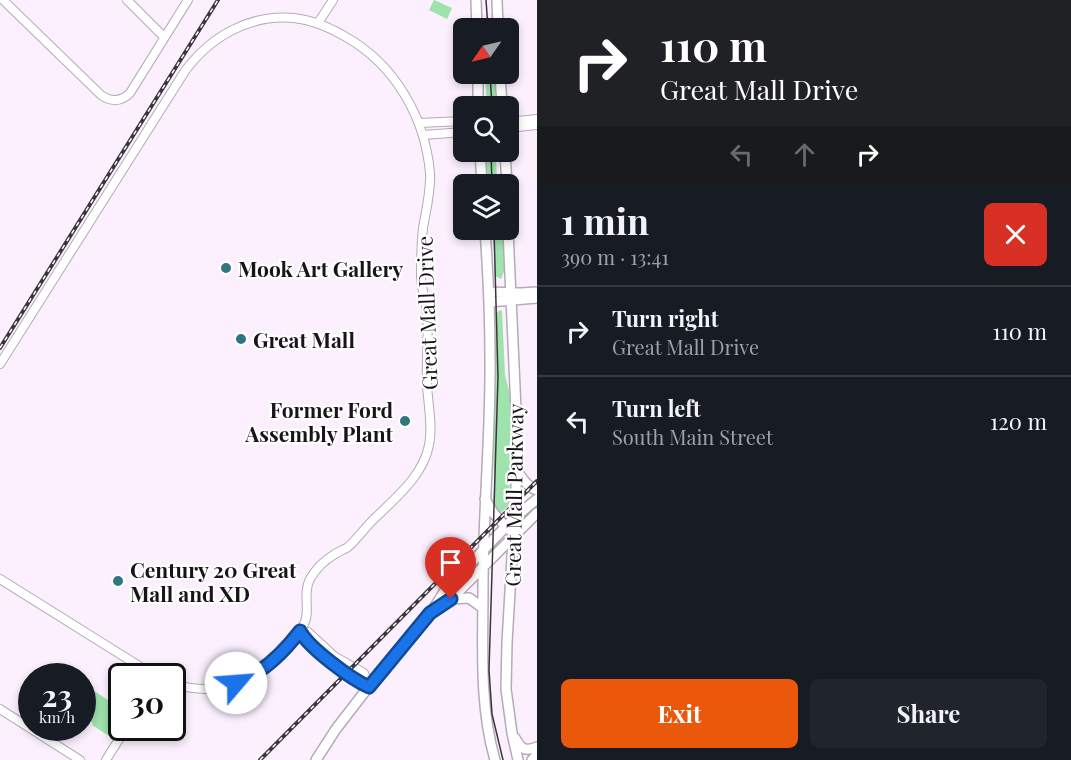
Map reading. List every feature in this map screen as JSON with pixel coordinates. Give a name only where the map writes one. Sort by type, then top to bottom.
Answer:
[{"type":"main road","points":[[476,0],[477,18]]},
{"type":"main road","points":[[497,0],[498,18]]},
{"type":"main road","name":"Great Mall Parkway","points":[[486,240],[490,357],[483,551],[484,688],[487,725],[495,760]]},
{"type":"main road","name":"Great Mall Parkway","points":[[508,240],[517,471],[507,643],[507,689],[518,760]]},
{"type":"main road","points":[[489,292],[537,298]]},
{"type":"main road","points":[[489,302],[537,292]]},
{"type":"main road","points":[[517,471],[530,488],[537,490]]},
{"type":"main road","points":[[485,498],[494,514],[514,535]]},
{"type":"main road","points":[[316,760],[336,729],[430,613],[446,589],[514,519],[537,499]]},
{"type":"main road","points":[[430,613],[451,599],[537,513]]},
{"type":"main road","points":[[451,599],[469,598],[483,608]]},
{"type":"main road","points":[[512,733],[520,746],[529,750],[537,747]]},
{"type":"main road","points":[[532,760],[537,755]]},
{"type":"street","points":[[3,0],[101,95],[117,101],[130,93],[183,2]]},
{"type":"street","points":[[127,0],[164,37]]},
{"type":"street","points":[[318,23],[333,0]]},
{"type":"street","name":"Great Mall Drive","points":[[0,364],[185,71],[216,39],[229,31],[257,21],[282,18],[301,19],[324,25],[349,39],[382,65],[404,94],[419,123],[430,173],[421,260],[422,290],[427,315],[429,446],[419,469],[402,492],[351,544],[330,557],[312,575],[306,591],[306,620],[300,631]]},
{"type":"street","points":[[519,121],[537,120]]},
{"type":"street","points":[[419,123],[453,121]]},
{"type":"street","points":[[519,127],[537,125]]},
{"type":"street","points":[[423,135],[453,133]]},
{"type":"street","points":[[0,579],[135,663]]},
{"type":"street","points":[[186,687],[207,689],[241,681],[266,667],[300,631],[303,637],[329,660],[352,678],[369,687]]},
{"type":"street","points":[[0,709],[80,760]]},
{"type":"street","points":[[106,760],[118,741]]},
{"type":"green space","points":[[434,0],[452,8],[447,19],[429,10]]},
{"type":"green space","points":[[486,84],[495,84],[495,96],[486,96]]},
{"type":"green space","points":[[487,162],[496,162],[497,174],[487,174]]},
{"type":"green space","points":[[493,240],[504,240],[506,266],[501,279],[495,276]]},
{"type":"green space","points":[[502,311],[505,375],[512,402],[509,505],[499,515],[493,507],[493,426],[496,313]]},
{"type":"green space","points":[[96,692],[108,700],[108,735],[96,728]]},
{"type":"tram line","points":[[486,0],[487,18]]},
{"type":"tram line","points":[[491,84],[491,96]]},
{"type":"tram line","points":[[491,162],[492,174]]},
{"type":"tram line","points":[[494,240],[498,377],[489,670],[492,714],[503,760]]},
{"type":"railway","points":[[0,348],[218,0]]},
{"type":"railway","points":[[260,760],[537,481]]},
{"type":"place","name":"Mook Art Gallery","points":[[226,268]]},
{"type":"place","name":"Great Mall","points":[[241,339]]},
{"type":"place","name":"Former Ford Assembly Plant","points":[[405,421]]},
{"type":"place","name":"Century 20 Great Mall and XD","points":[[118,581]]},
{"type":"route","points":[[236,683],[266,667],[300,631],[303,637],[346,674],[369,687],[430,613],[451,599]]}]
